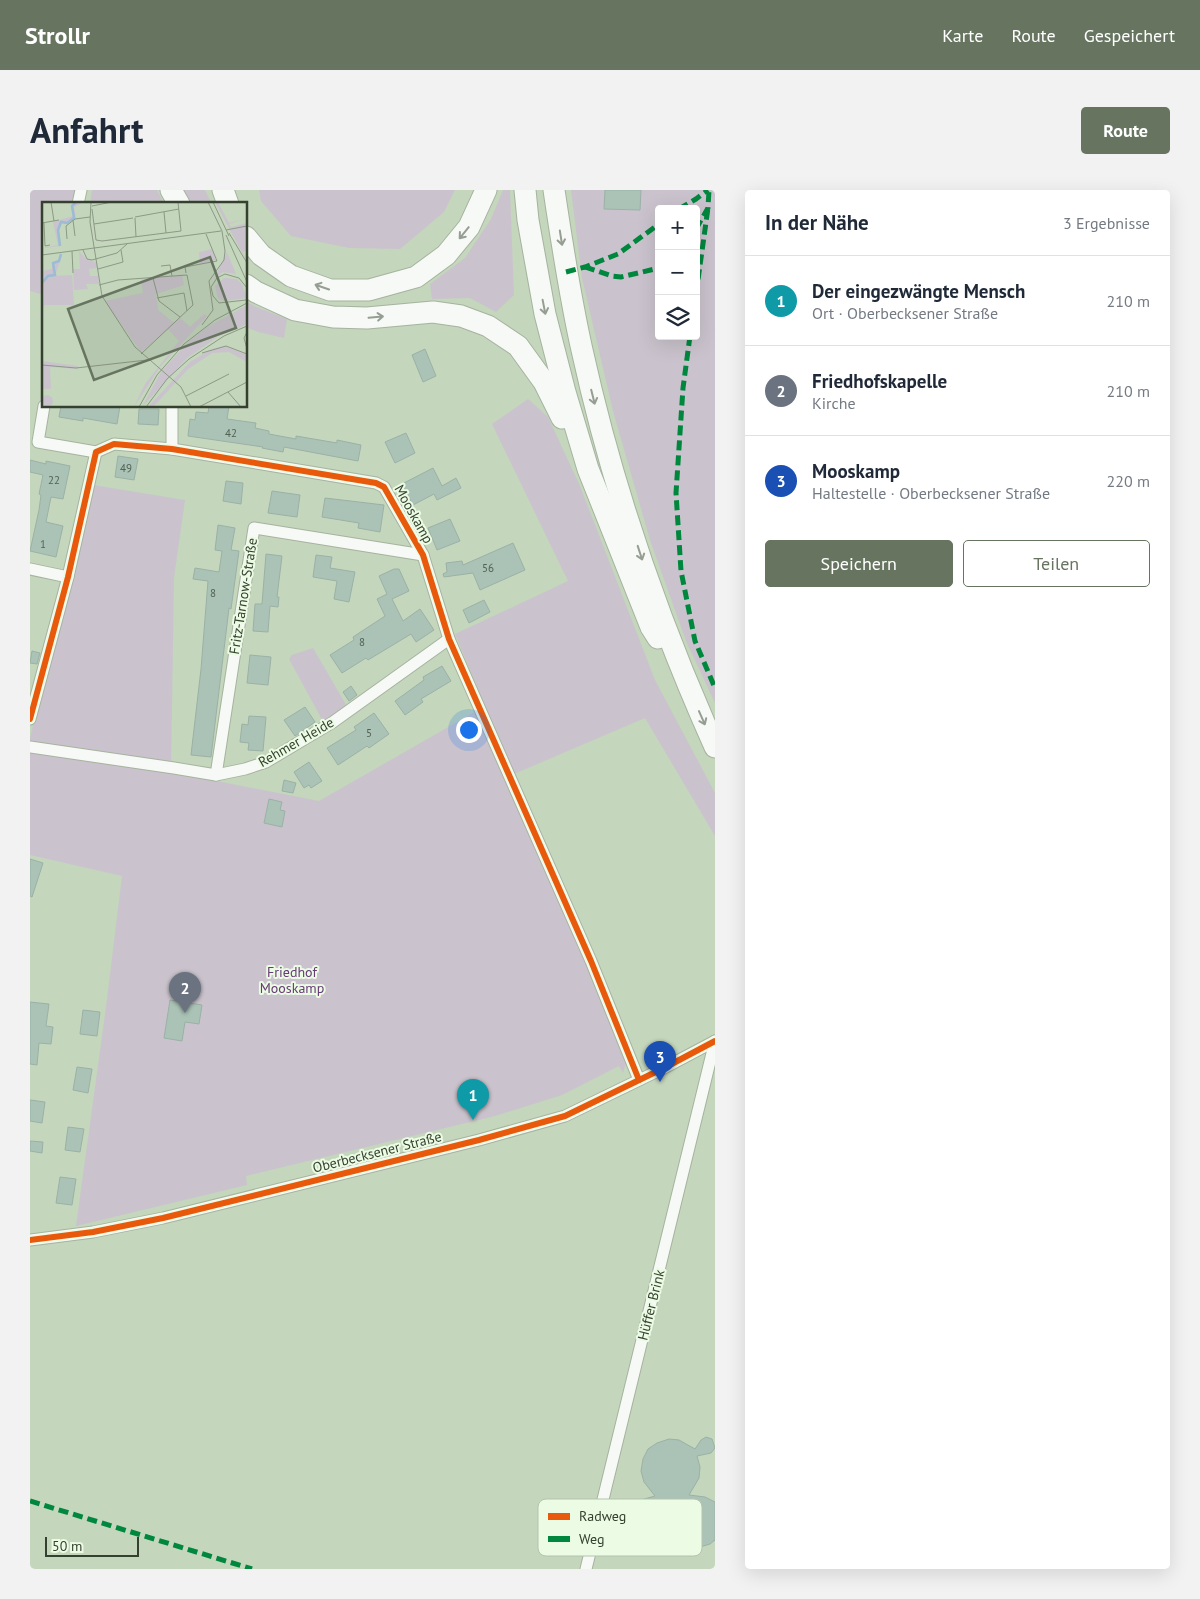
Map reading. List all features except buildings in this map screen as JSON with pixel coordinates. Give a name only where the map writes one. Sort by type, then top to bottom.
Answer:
[{"type":"highway","points":[[171,190],[178,202]]},
{"type":"highway","points":[[223,190],[227,202]]},
{"type":"highway","points":[[248,240],[260,255],[291,276],[330,290],[369,290],[416,277],[446,255],[469,227],[486,190]]},
{"type":"highway","points":[[525,190],[528,220],[545,314],[588,470]]},
{"type":"highway","points":[[554,190],[566,272],[600,426],[641,559],[689,689],[715,747]]},
{"type":"highway","points":[[248,286],[294,310],[333,318],[367,318],[433,312],[461,316],[488,326],[518,346],[544,382],[588,470],[651,627],[689,689]]},
{"type":"street","name":"Mooskamp","points":[[44,408],[38,442],[96,452],[114,444],[172,449],[376,483],[384,487],[423,555],[449,638],[587,952],[639,1080]]},
{"type":"street","points":[[172,408],[172,449]]},
{"type":"street","points":[[30,719],[68,577],[96,452]]},
{"type":"street","name":"Fritz-Tarnow-Straße","points":[[216,775],[254,528],[423,555]]},
{"type":"street","points":[[30,569],[68,577]]},
{"type":"street","name":"Rehmer Heide","points":[[30,747],[216,775],[245,769],[266,762],[333,722],[449,638]]},
{"type":"street","name":"Oberbecksener Straße","points":[[30,1240],[93,1232],[163,1218],[479,1140],[565,1116],[666,1068],[715,1041]]},
{"type":"street","name":"Hüffer Brink","points":[[603,1499],[715,1041]]},
{"type":"street","name":"Hüffer Brink","points":[[586,1569],[589,1556]]},
{"type":"green space","points":[[30,190],[76,190],[74,202],[42,202],[42,294],[30,291]]},
{"type":"green space","points":[[92,190],[157,190],[163,202],[90,202]]},
{"type":"green space","points":[[184,190],[205,190],[211,202],[190,202]]},
{"type":"green space","points":[[259,190],[455,190],[444,212],[400,249],[349,248],[291,236],[261,201]]},
{"type":"green space","points":[[503,190],[510,190],[514,295],[496,312],[470,298],[432,299],[430,284],[465,258],[491,219]]},
{"type":"green space","points":[[571,190],[715,190],[715,703],[686,641],[650,540],[613,411],[582,278]]},
{"type":"green space","points":[[248,302],[287,319],[284,338],[248,328]]},
{"type":"green space","name":"Friedhof Mooskamp","points":[[528,399],[548,417],[580,486],[655,680],[715,793],[715,836],[645,718],[514,774],[636,1057],[626,1063],[623,1073],[619,1066],[562,1095],[495,1116],[246,1176],[247,1185],[76,1226],[122,876],[30,855],[30,738],[93,485],[185,500],[174,578],[171,772],[319,801],[485,706],[455,634],[568,581],[492,424]]},
{"type":"green space","points":[[313,648],[349,710],[325,725],[289,659],[292,655]]},
{"type":"marked path","points":[[686,205],[708,190]]},
{"type":"marked path","points":[[700,222],[708,208],[709,190]]},
{"type":"marked path","points":[[700,265],[708,208]]},
{"type":"marked path","points":[[566,272],[618,254],[655,227]]},
{"type":"marked path","points":[[585,267],[621,277],[655,269]]},
{"type":"marked path","points":[[689,340],[683,388],[676,493],[681,571],[695,641],[715,688]]},
{"type":"marked path","points":[[30,1501],[252,1569]]},
{"type":"cycle path","points":[[30,719],[68,577],[96,452],[114,444],[172,449],[376,483],[384,487],[423,555],[449,639],[591,961],[639,1080]]},
{"type":"cycle path","points":[[30,1240],[93,1232],[163,1218],[479,1140],[565,1116],[715,1041]]},
{"type":"place","name":"Friedhofskapelle","points":[[185,1013]]},
{"type":"place","name":"Mooskamp","points":[[660,1082]]},
{"type":"place","name":"Der eingezwängte Mensch","points":[[473,1120]]}]
